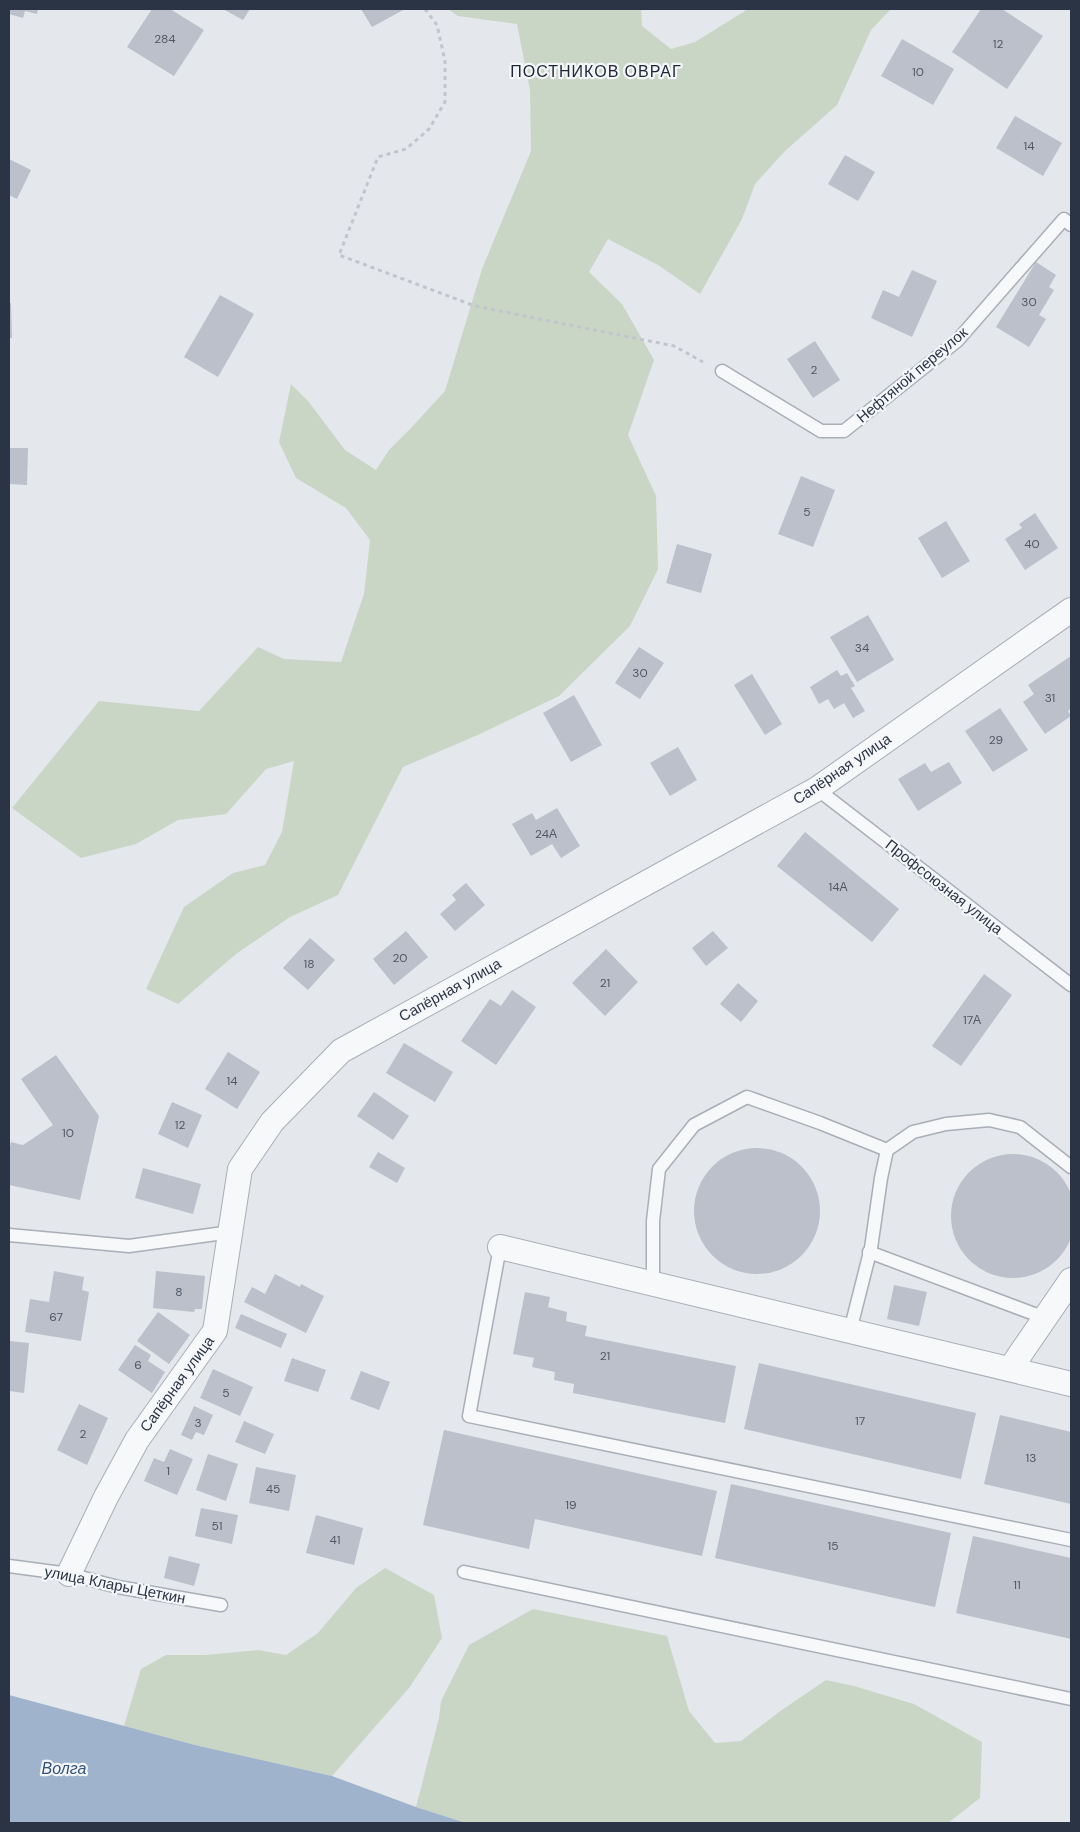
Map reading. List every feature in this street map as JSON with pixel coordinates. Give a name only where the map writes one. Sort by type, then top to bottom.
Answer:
[{"type":"street","name":"Сапёрная улица","points":[[69,1574],[106,1497],[137,1440],[214,1331],[240,1169],[272,1122],[341,1051],[817,789],[1071,610]]},
{"type":"street","points":[[500,1247],[1071,1384]]},
{"type":"street","points":[[1010,1369],[1071,1280]]},
{"type":"lane","name":"Нефтяной переулок","points":[[722,371],[821,431],[844,431],[957,341],[1064,219],[1071,225]]},
{"type":"lane","name":"Профсоюзная улица","points":[[817,789],[1071,985]]},
{"type":"lane","points":[[653,1283],[652,1221],[659,1169],[694,1125],[747,1097],[820,1123],[887,1150]]},
{"type":"lane","points":[[850,1331],[869,1252],[887,1150],[913,1132],[946,1124],[989,1120],[1020,1127],[1071,1167]]},
{"type":"lane","points":[[9,1235],[129,1246],[231,1232]]},
{"type":"lane","points":[[500,1247],[469,1416],[1071,1540]]},
{"type":"lane","points":[[869,1252],[1045,1318]]},
{"type":"lane","name":"улица Клары Цеткин","points":[[9,1566],[69,1574],[118,1587],[221,1605]]},
{"type":"lane","points":[[464,1572],[1071,1699]]},
{"type":"path","points":[[425,9],[437,26],[446,61],[445,102],[429,129],[406,149],[378,157],[339,255],[475,306],[674,346],[722,371]]},
{"type":"green space","points":[[448,9],[641,9],[642,26],[671,49],[695,42],[748,9],[891,9],[871,30],[837,105],[785,151],[755,184],[742,219],[700,294],[658,265],[608,239],[589,272],[622,304],[654,360],[628,435],[656,496],[658,569],[630,626],[559,696],[480,734],[403,767],[338,895],[290,917],[236,954],[178,1004],[146,989],[184,907],[233,873],[265,865],[282,832],[294,761],[266,769],[226,814],[178,820],[136,844],[81,858],[12,808],[99,701],[199,711],[258,647],[284,659],[341,662],[364,594],[370,540],[346,508],[296,478],[279,442],[291,384],[308,401],[345,450],[376,470],[389,450],[445,391],[482,269],[531,151],[530,90],[517,24],[458,16]]},
{"type":"green space","points":[[385,1568],[434,1595],[442,1638],[409,1688],[332,1776],[195,1745],[124,1726],[141,1669],[166,1655],[206,1655],[258,1650],[286,1655],[318,1633],[356,1588]]},
{"type":"green space","points":[[533,1609],[667,1636],[689,1711],[715,1743],[741,1741],[826,1680],[854,1686],[914,1704],[982,1742],[980,1798],[948,1823],[466,1823],[416,1807],[439,1718],[441,1701],[469,1645]]},
{"type":"water","name":"Волга","points":[[9,1695],[195,1745],[332,1776],[466,1823],[9,1823]]},
{"type":"building","points":[[9,9],[38,9],[37,14],[25,11],[23,18],[9,14]]},
{"type":"building","points":[[152,9],[170,9],[204,30],[174,76],[127,47]]},
{"type":"building","points":[[223,9],[250,9],[243,20]]},
{"type":"building","points":[[361,9],[405,9],[372,27]]},
{"type":"building","points":[[981,9],[1002,9],[1043,36],[1007,89],[952,52]]},
{"type":"building","points":[[902,39],[954,69],[933,105],[881,76]]},
{"type":"building","points":[[1015,116],[1062,143],[1043,176],[996,148]]},
{"type":"building","points":[[845,155],[875,172],[858,201],[828,184]]},
{"type":"building","points":[[9,159],[31,170],[17,199],[9,195]]},
{"type":"building","points":[[1036,262],[1056,275],[1049,287],[1054,290],[1039,315],[1046,319],[1029,347],[996,327]]},
{"type":"building","points":[[912,270],[937,281],[912,337],[871,318],[883,290],[899,297]]},
{"type":"building","points":[[220,295],[254,314],[218,377],[184,357]]},
{"type":"building","points":[[9,303],[11,303],[12,338],[9,338]]},
{"type":"building","points":[[815,341],[840,380],[813,398],[787,359]]},
{"type":"building","points":[[9,448],[28,448],[27,485],[9,484]]},
{"type":"building","points":[[801,476],[835,490],[813,547],[778,534]]},
{"type":"building","points":[[1035,513],[1058,548],[1025,570],[1005,539],[1022,528],[1019,524]]},
{"type":"building","points":[[946,521],[970,561],[942,578],[918,538]]},
{"type":"building","points":[[677,544],[712,554],[701,593],[666,583]]},
{"type":"building","points":[[868,615],[894,660],[857,682],[830,637]]},
{"type":"building","points":[[639,647],[664,663],[640,699],[615,683]]},
{"type":"building","points":[[1071,656],[1071,708],[1068,711],[1071,716],[1045,734],[1023,702],[1034,694],[1028,685]]},
{"type":"building","points":[[837,670],[841,676],[847,673],[855,686],[851,688],[865,711],[853,718],[844,703],[834,709],[828,699],[819,704],[810,687]]},
{"type":"building","points":[[752,674],[782,724],[765,735],[734,685]]},
{"type":"building","points":[[574,695],[602,745],[571,762],[543,713]]},
{"type":"building","points":[[1000,708],[1028,750],[993,772],[965,731]]},
{"type":"building","points":[[678,747],[697,780],[670,796],[650,763]]},
{"type":"building","points":[[949,762],[962,783],[918,811],[898,779],[925,763],[931,772]]},
{"type":"building","points":[[557,808],[580,846],[561,858],[552,844],[531,856],[512,824],[532,813],[536,820]]},
{"type":"building","points":[[805,832],[899,909],[872,942],[777,866]]},
{"type":"building","points":[[466,883],[485,905],[455,931],[440,914],[456,900],[452,895]]},
{"type":"building","points":[[406,931],[428,957],[394,985],[373,959]]},
{"type":"building","points":[[713,931],[728,948],[706,966],[692,948]]},
{"type":"building","points":[[310,938],[335,960],[308,990],[283,968]]},
{"type":"building","points":[[606,949],[638,982],[605,1016],[572,983]]},
{"type":"building","points":[[984,974],[1012,995],[961,1066],[932,1046]]},
{"type":"building","points":[[738,983],[758,1001],[741,1022],[720,1004]]},
{"type":"building","points":[[512,990],[536,1007],[496,1065],[461,1041],[490,999],[501,1006]]},
{"type":"building","points":[[404,1043],[453,1072],[435,1102],[386,1073]]},
{"type":"building","points":[[228,1052],[260,1072],[237,1109],[205,1089]]},
{"type":"building","points":[[56,1055],[99,1116],[80,1200],[9,1185],[9,1152],[11,1142],[23,1145],[53,1125],[21,1079]]},
{"type":"building","points":[[374,1092],[409,1116],[393,1140],[357,1116]]},
{"type":"building","points":[[172,1102],[202,1115],[188,1148],[158,1134]]},
{"type":"building","points":[[757,1148],[781,1153],[802,1166],[815,1187],[820,1211],[815,1235],[802,1256],[781,1269],[757,1274],[733,1269],[712,1256],[699,1235],[694,1211],[699,1187],[712,1166],[733,1153]]},
{"type":"building","points":[[378,1152],[405,1168],[397,1183],[369,1167]]},
{"type":"building","points":[[1013,1154],[1037,1159],[1057,1172],[1070,1192],[1075,1216],[1070,1240],[1057,1260],[1037,1273],[1013,1278],[989,1273],[969,1260],[956,1240],[951,1216],[956,1192],[969,1172],[989,1159]]},
{"type":"building","points":[[143,1168],[201,1184],[193,1214],[135,1198]]},
{"type":"building","points":[[54,1271],[84,1277],[82,1290],[89,1292],[81,1341],[25,1332],[30,1299],[49,1302]]},
{"type":"building","points":[[156,1271],[205,1276],[202,1309],[195,1309],[194,1312],[153,1308]]},
{"type":"building","points":[[275,1274],[300,1287],[301,1284],[324,1296],[306,1333],[244,1302],[252,1287],[265,1294]]},
{"type":"building","points":[[894,1285],[927,1292],[919,1326],[887,1319]]},
{"type":"building","points":[[525,1292],[550,1297],[548,1307],[567,1312],[566,1321],[587,1326],[585,1336],[736,1366],[725,1423],[573,1393],[574,1384],[554,1380],[555,1372],[532,1367],[534,1358],[513,1354]]},
{"type":"building","points":[[158,1312],[190,1335],[169,1364],[137,1341]]},
{"type":"building","points":[[241,1314],[287,1334],[281,1348],[235,1328]]},
{"type":"building","points":[[9,1341],[29,1343],[24,1393],[9,1391]]},
{"type":"building","points":[[135,1345],[151,1355],[148,1361],[165,1372],[152,1393],[118,1370]]},
{"type":"building","points":[[292,1358],[326,1370],[318,1392],[284,1381]]},
{"type":"building","points":[[759,1363],[976,1413],[961,1479],[744,1429]]},
{"type":"building","points":[[213,1369],[253,1387],[240,1416],[200,1398]]},
{"type":"building","points":[[361,1371],[390,1382],[379,1410],[350,1399]]},
{"type":"building","points":[[79,1404],[108,1418],[87,1465],[57,1450]]},
{"type":"building","points":[[194,1406],[213,1415],[204,1435],[196,1432],[192,1440],[181,1435]]},
{"type":"building","points":[[1000,1415],[1071,1432],[1071,1504],[984,1484]]},
{"type":"building","points":[[244,1421],[274,1434],[265,1454],[235,1442]]},
{"type":"building","points":[[444,1430],[717,1491],[702,1556],[535,1519],[529,1549],[423,1525]]},
{"type":"building","points":[[170,1449],[193,1459],[177,1495],[144,1481],[154,1458],[164,1462]]},
{"type":"building","points":[[208,1454],[238,1464],[226,1501],[196,1490]]},
{"type":"building","points":[[256,1467],[296,1475],[289,1511],[249,1503]]},
{"type":"building","points":[[731,1484],[951,1533],[935,1607],[715,1558]]},
{"type":"building","points":[[201,1508],[238,1515],[232,1544],[195,1536]]},
{"type":"building","points":[[316,1515],[363,1528],[354,1565],[306,1553]]},
{"type":"building","points":[[973,1536],[1071,1558],[1071,1639],[956,1613]]},
{"type":"building","points":[[169,1556],[200,1564],[194,1586],[164,1578]]},
{"type":"district","name":"ПОСТНИКОВ ОВРАГ","points":[[596,71]]}]
